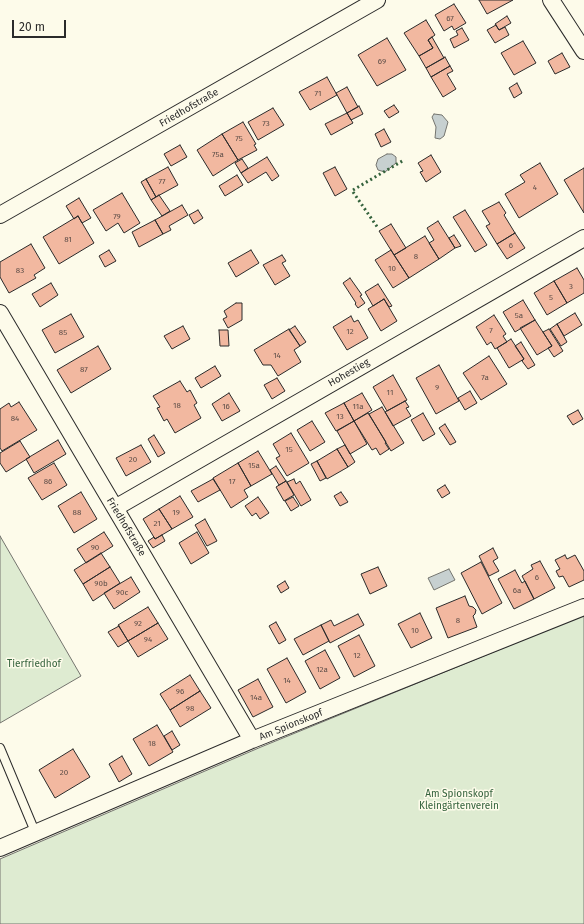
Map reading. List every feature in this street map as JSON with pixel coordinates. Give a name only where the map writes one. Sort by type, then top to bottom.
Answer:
[{"type":"street","name":"Friedhofstraße","points":[[0,215],[377,0]]},
{"type":"street","points":[[551,0],[584,51]]},
{"type":"street","name":"Hohestieg","points":[[115,508],[584,238]]},
{"type":"street","name":"Friedhofstraße","points":[[0,313],[252,740]]},
{"type":"street","name":"Am Spionskopf","points":[[0,848],[36,834],[252,740],[584,607]]},
{"type":"lane","points":[[0,748],[36,834]]},
{"type":"green space","name":"Tierfriedhof","points":[[0,536],[81,676],[0,723]]},
{"type":"green space","name":"Am Spionskopf Kleingärtenverein","points":[[584,615],[584,924],[0,924],[0,859],[261,747]]},
{"type":"shaded area","points":[[434,114],[442,115],[448,122],[444,136],[440,139],[435,138],[436,127],[432,117]]},
{"type":"shaded area","points":[[387,154],[392,154],[396,157],[396,163],[385,172],[378,170],[376,165],[378,159]]},
{"type":"shaded area","points":[[449,569],[455,580],[434,590],[428,578]]},
{"type":"building","points":[[479,0],[513,0],[487,14]]},
{"type":"building","points":[[454,4],[466,23],[454,30],[452,26],[444,31],[435,15]]},
{"type":"building","points":[[507,16],[511,23],[499,30],[495,24]]},
{"type":"building","points":[[426,20],[435,35],[428,40],[433,48],[419,56],[404,33]]},
{"type":"building","points":[[496,25],[499,30],[505,27],[509,35],[495,43],[487,30]]},
{"type":"building","points":[[462,28],[469,40],[454,48],[450,39],[458,35],[456,31]]},
{"type":"building","points":[[432,37],[444,58],[426,68],[419,56],[433,48],[428,40]]},
{"type":"building","points":[[387,38],[406,70],[377,86],[358,55]]},
{"type":"building","points":[[523,41],[536,63],[514,75],[501,53]]},
{"type":"building","points":[[562,53],[570,67],[555,74],[548,61]]},
{"type":"building","points":[[445,57],[450,66],[431,77],[426,68]]},
{"type":"building","points":[[450,66],[453,71],[447,74],[456,89],[443,97],[431,77]]},
{"type":"building","points":[[327,77],[337,95],[310,110],[299,92]]},
{"type":"building","points":[[517,83],[522,93],[514,98],[509,88]]},
{"type":"building","points":[[347,87],[358,107],[347,113],[336,93]]},
{"type":"building","points":[[394,105],[399,112],[389,118],[384,111]]},
{"type":"building","points":[[359,106],[363,114],[351,120],[347,113]]},
{"type":"building","points":[[273,108],[284,125],[258,140],[248,122]]},
{"type":"building","points":[[347,113],[353,123],[331,135],[325,124]]},
{"type":"building","points":[[243,122],[256,144],[254,145],[257,150],[238,160],[222,134]]},
{"type":"building","points":[[384,129],[391,142],[381,147],[375,134]]},
{"type":"building","points":[[222,134],[238,160],[213,176],[197,150]]},
{"type":"building","points":[[180,145],[187,157],[171,166],[164,154]]},
{"type":"building","points":[[431,155],[441,172],[426,182],[420,172],[423,171],[418,163]]},
{"type":"building","points":[[267,157],[279,176],[272,181],[266,172],[248,183],[241,173]]},
{"type":"building","points":[[242,159],[248,168],[241,173],[235,163]]},
{"type":"building","points":[[540,163],[558,194],[519,218],[505,194],[525,182],[520,175]]},
{"type":"building","points":[[168,167],[178,185],[156,197],[146,179]]},
{"type":"building","points":[[335,167],[347,189],[335,196],[323,173]]},
{"type":"building","points":[[584,168],[584,213],[564,180]]},
{"type":"building","points":[[237,175],[243,185],[225,196],[219,186]]},
{"type":"building","points":[[146,179],[156,197],[151,200],[141,182]]},
{"type":"building","points":[[122,193],[140,223],[124,233],[118,223],[106,231],[93,210]]},
{"type":"building","points":[[159,195],[170,211],[162,216],[151,200]]},
{"type":"building","points":[[79,198],[91,218],[82,223],[78,216],[74,219],[66,206]]},
{"type":"building","points":[[499,202],[506,213],[504,215],[515,233],[497,244],[486,226],[490,224],[482,211]]},
{"type":"building","points":[[182,205],[188,215],[169,226],[171,230],[163,234],[155,220]]},
{"type":"building","points":[[198,210],[203,218],[194,224],[189,215]]},
{"type":"building","points":[[465,210],[487,245],[475,252],[453,217]]},
{"type":"building","points":[[78,216],[94,243],[59,264],[43,237]]},
{"type":"building","points":[[155,220],[163,234],[139,247],[132,232]]},
{"type":"building","points":[[438,221],[455,248],[439,259],[429,243],[434,240],[427,228]]},
{"type":"building","points":[[391,224],[406,248],[394,255],[379,231]]},
{"type":"building","points":[[515,233],[525,248],[507,259],[497,244]]},
{"type":"building","points":[[454,235],[461,246],[455,248],[449,238]]},
{"type":"building","points":[[425,236],[439,259],[409,278],[394,255]]},
{"type":"building","points":[[31,244],[45,268],[34,275],[36,278],[9,293],[0,277],[0,262]]},
{"type":"building","points":[[109,250],[116,261],[105,267],[99,256]]},
{"type":"building","points":[[251,250],[259,263],[236,277],[228,263]]},
{"type":"building","points":[[391,250],[409,278],[393,288],[375,260]]},
{"type":"building","points":[[282,255],[286,261],[282,263],[290,276],[275,285],[263,265]]},
{"type":"building","points":[[577,268],[584,280],[584,293],[567,303],[554,281]]},
{"type":"building","points":[[350,278],[362,295],[360,296],[365,303],[358,308],[343,283]]},
{"type":"building","points":[[554,281],[567,303],[547,315],[534,293]]},
{"type":"building","points":[[51,283],[58,295],[40,307],[32,294]]},
{"type":"building","points":[[378,284],[392,306],[389,307],[384,299],[373,306],[365,292]]},
{"type":"building","points":[[384,299],[397,321],[381,331],[368,309]]},
{"type":"building","points":[[523,300],[535,320],[515,332],[503,312]]},
{"type":"building","points":[[236,303],[242,303],[242,320],[228,328],[223,319],[227,317],[224,311]]},
{"type":"building","points":[[575,313],[582,325],[564,336],[557,324]]},
{"type":"building","points":[[71,314],[84,337],[55,353],[42,330]]},
{"type":"building","points":[[494,315],[506,334],[503,336],[507,342],[495,349],[491,342],[487,345],[476,327]]},
{"type":"building","points":[[351,316],[354,322],[358,320],[368,338],[347,350],[333,327]]},
{"type":"building","points":[[535,320],[552,346],[537,355],[520,328]]},
{"type":"building","points":[[557,324],[567,342],[561,346],[550,329]]},
{"type":"building","points":[[183,326],[190,339],[172,349],[164,336]]},
{"type":"building","points":[[295,326],[306,342],[300,346],[289,330]]},
{"type":"building","points":[[289,329],[300,346],[294,350],[301,362],[278,376],[271,365],[263,365],[254,350]]},
{"type":"building","points":[[549,329],[563,351],[554,357],[548,348],[552,346],[543,332]]},
{"type":"building","points":[[219,330],[228,330],[229,346],[220,346]]},
{"type":"building","points":[[511,339],[524,359],[509,368],[497,348]]},
{"type":"building","points":[[521,342],[535,365],[528,369],[522,361],[524,359],[515,346]]},
{"type":"building","points":[[98,346],[111,369],[71,393],[57,370]]},
{"type":"building","points":[[489,356],[507,384],[481,400],[463,373]]},
{"type":"building","points":[[439,365],[459,401],[436,414],[416,378]]},
{"type":"building","points":[[215,366],[221,376],[201,388],[195,378]]},
{"type":"building","points":[[393,375],[407,400],[387,411],[373,387]]},
{"type":"building","points":[[277,378],[285,391],[272,399],[264,385]]},
{"type":"building","points":[[180,381],[187,392],[190,390],[197,403],[194,405],[201,418],[175,433],[167,419],[164,421],[157,408],[160,407],[153,396]]},
{"type":"building","points":[[470,391],[477,403],[465,410],[458,398]]},
{"type":"building","points":[[229,393],[240,411],[222,421],[212,404]]},
{"type":"building","points":[[362,393],[372,410],[354,421],[344,403]]},
{"type":"building","points":[[405,401],[409,407],[406,408],[411,416],[393,426],[385,412]]},
{"type":"building","points":[[19,402],[37,430],[2,451],[0,448],[0,409],[9,403],[11,407]]},
{"type":"building","points":[[344,403],[354,421],[336,431],[325,413]]},
{"type":"building","points":[[382,407],[404,443],[391,451],[369,414]]},
{"type":"building","points":[[578,410],[583,419],[573,425],[567,416]]},
{"type":"building","points":[[368,413],[389,449],[380,455],[376,448],[372,450],[354,421]]},
{"type":"building","points":[[423,413],[435,434],[423,441],[411,420]]},
{"type":"building","points":[[312,421],[325,442],[310,451],[297,430]]},
{"type":"building","points":[[354,421],[367,444],[350,454],[337,431]]},
{"type":"building","points":[[445,424],[456,442],[450,445],[439,428]]},
{"type":"building","points":[[291,433],[309,463],[287,476],[276,458],[280,456],[273,444]]},
{"type":"building","points":[[154,435],[165,453],[158,457],[148,439]]},
{"type":"building","points":[[58,440],[66,454],[34,473],[26,459]]},
{"type":"building","points":[[20,441],[30,457],[6,472],[0,463],[0,453]]},
{"type":"building","points":[[141,445],[151,462],[126,476],[116,458]]},
{"type":"building","points":[[345,445],[355,462],[348,467],[337,449]]},
{"type":"building","points":[[337,449],[348,467],[327,479],[317,461]]},
{"type":"building","points":[[258,451],[272,474],[251,486],[238,463]]},
{"type":"building","points":[[317,461],[326,478],[320,481],[311,464]]},
{"type":"building","points":[[54,463],[67,485],[42,500],[28,478]]},
{"type":"building","points":[[238,463],[251,486],[244,490],[248,497],[231,508],[213,478]]},
{"type":"building","points":[[276,466],[286,481],[279,485],[270,470]]},
{"type":"building","points":[[213,479],[220,490],[198,502],[191,491]]},
{"type":"building","points":[[294,479],[296,484],[300,481],[311,500],[301,506],[287,482]]},
{"type":"building","points":[[286,481],[294,495],[284,501],[276,487]]},
{"type":"building","points":[[445,485],[450,493],[442,498],[437,490]]},
{"type":"building","points":[[81,492],[97,519],[74,533],[58,506]]},
{"type":"building","points":[[341,492],[348,502],[340,506],[334,496]]},
{"type":"building","points":[[180,496],[193,517],[172,529],[159,509]]},
{"type":"building","points":[[258,497],[269,513],[260,519],[256,513],[252,516],[245,506]]},
{"type":"building","points":[[293,497],[299,506],[291,511],[285,501]]},
{"type":"building","points":[[159,509],[172,529],[155,539],[143,519]]},
{"type":"building","points":[[205,519],[217,541],[207,546],[195,525]]},
{"type":"building","points":[[104,532],[113,546],[86,563],[77,549]]},
{"type":"building","points":[[197,532],[209,553],[191,564],[179,543]]},
{"type":"building","points":[[162,535],[165,541],[153,548],[148,541],[154,537],[155,539]]},
{"type":"building","points":[[493,548],[498,558],[493,561],[499,571],[489,576],[479,556]]},
{"type":"building","points":[[101,553],[110,567],[83,584],[74,570]]},
{"type":"building","points":[[565,555],[567,559],[575,555],[584,571],[584,580],[569,587],[563,576],[559,577],[556,571],[560,569],[555,560]]},
{"type":"building","points":[[540,561],[555,588],[534,599],[522,576],[533,569],[531,565]]},
{"type":"building","points":[[481,562],[502,603],[482,614],[461,573]]},
{"type":"building","points":[[110,567],[120,583],[93,601],[83,584]]},
{"type":"building","points":[[378,567],[387,586],[370,594],[361,574]]},
{"type":"building","points":[[515,570],[522,583],[525,581],[534,599],[514,609],[498,579]]},
{"type":"building","points":[[131,577],[140,592],[114,609],[104,593]]},
{"type":"building","points":[[285,581],[289,588],[281,593],[277,586]]},
{"type":"building","points":[[465,596],[469,606],[476,610],[473,616],[477,627],[448,638],[436,608]]},
{"type":"building","points":[[148,607],[158,623],[128,641],[118,625]]},
{"type":"building","points":[[420,613],[432,638],[411,648],[398,624]]},
{"type":"building","points":[[358,614],[364,625],[330,643],[321,625],[331,620],[334,626]]},
{"type":"building","points":[[276,622],[286,640],[279,644],[269,626]]},
{"type":"building","points":[[158,623],[168,639],[138,657],[128,641]]},
{"type":"building","points":[[321,625],[329,641],[303,655],[294,639]]},
{"type":"building","points":[[119,626],[128,641],[118,647],[108,632]]},
{"type":"building","points":[[359,635],[375,666],[354,677],[338,646]]},
{"type":"building","points":[[325,650],[340,678],[320,689],[305,661]]},
{"type":"building","points":[[287,658],[306,692],[286,703],[267,669]]},
{"type":"building","points":[[190,675],[200,691],[170,710],[160,694]]},
{"type":"building","points":[[258,679],[273,707],[253,717],[238,690]]},
{"type":"building","points":[[200,691],[211,708],[180,727],[170,710]]},
{"type":"building","points":[[157,725],[173,752],[149,766],[133,739]]},
{"type":"building","points":[[172,731],[180,745],[172,750],[164,736]]},
{"type":"building","points":[[73,749],[90,777],[55,798],[39,770]]},
{"type":"building","points":[[122,756],[132,774],[119,782],[109,764]]},
{"type":"hedge","points":[[353,190],[404,160]]},
{"type":"hedge","points":[[353,192],[378,228]]}]
